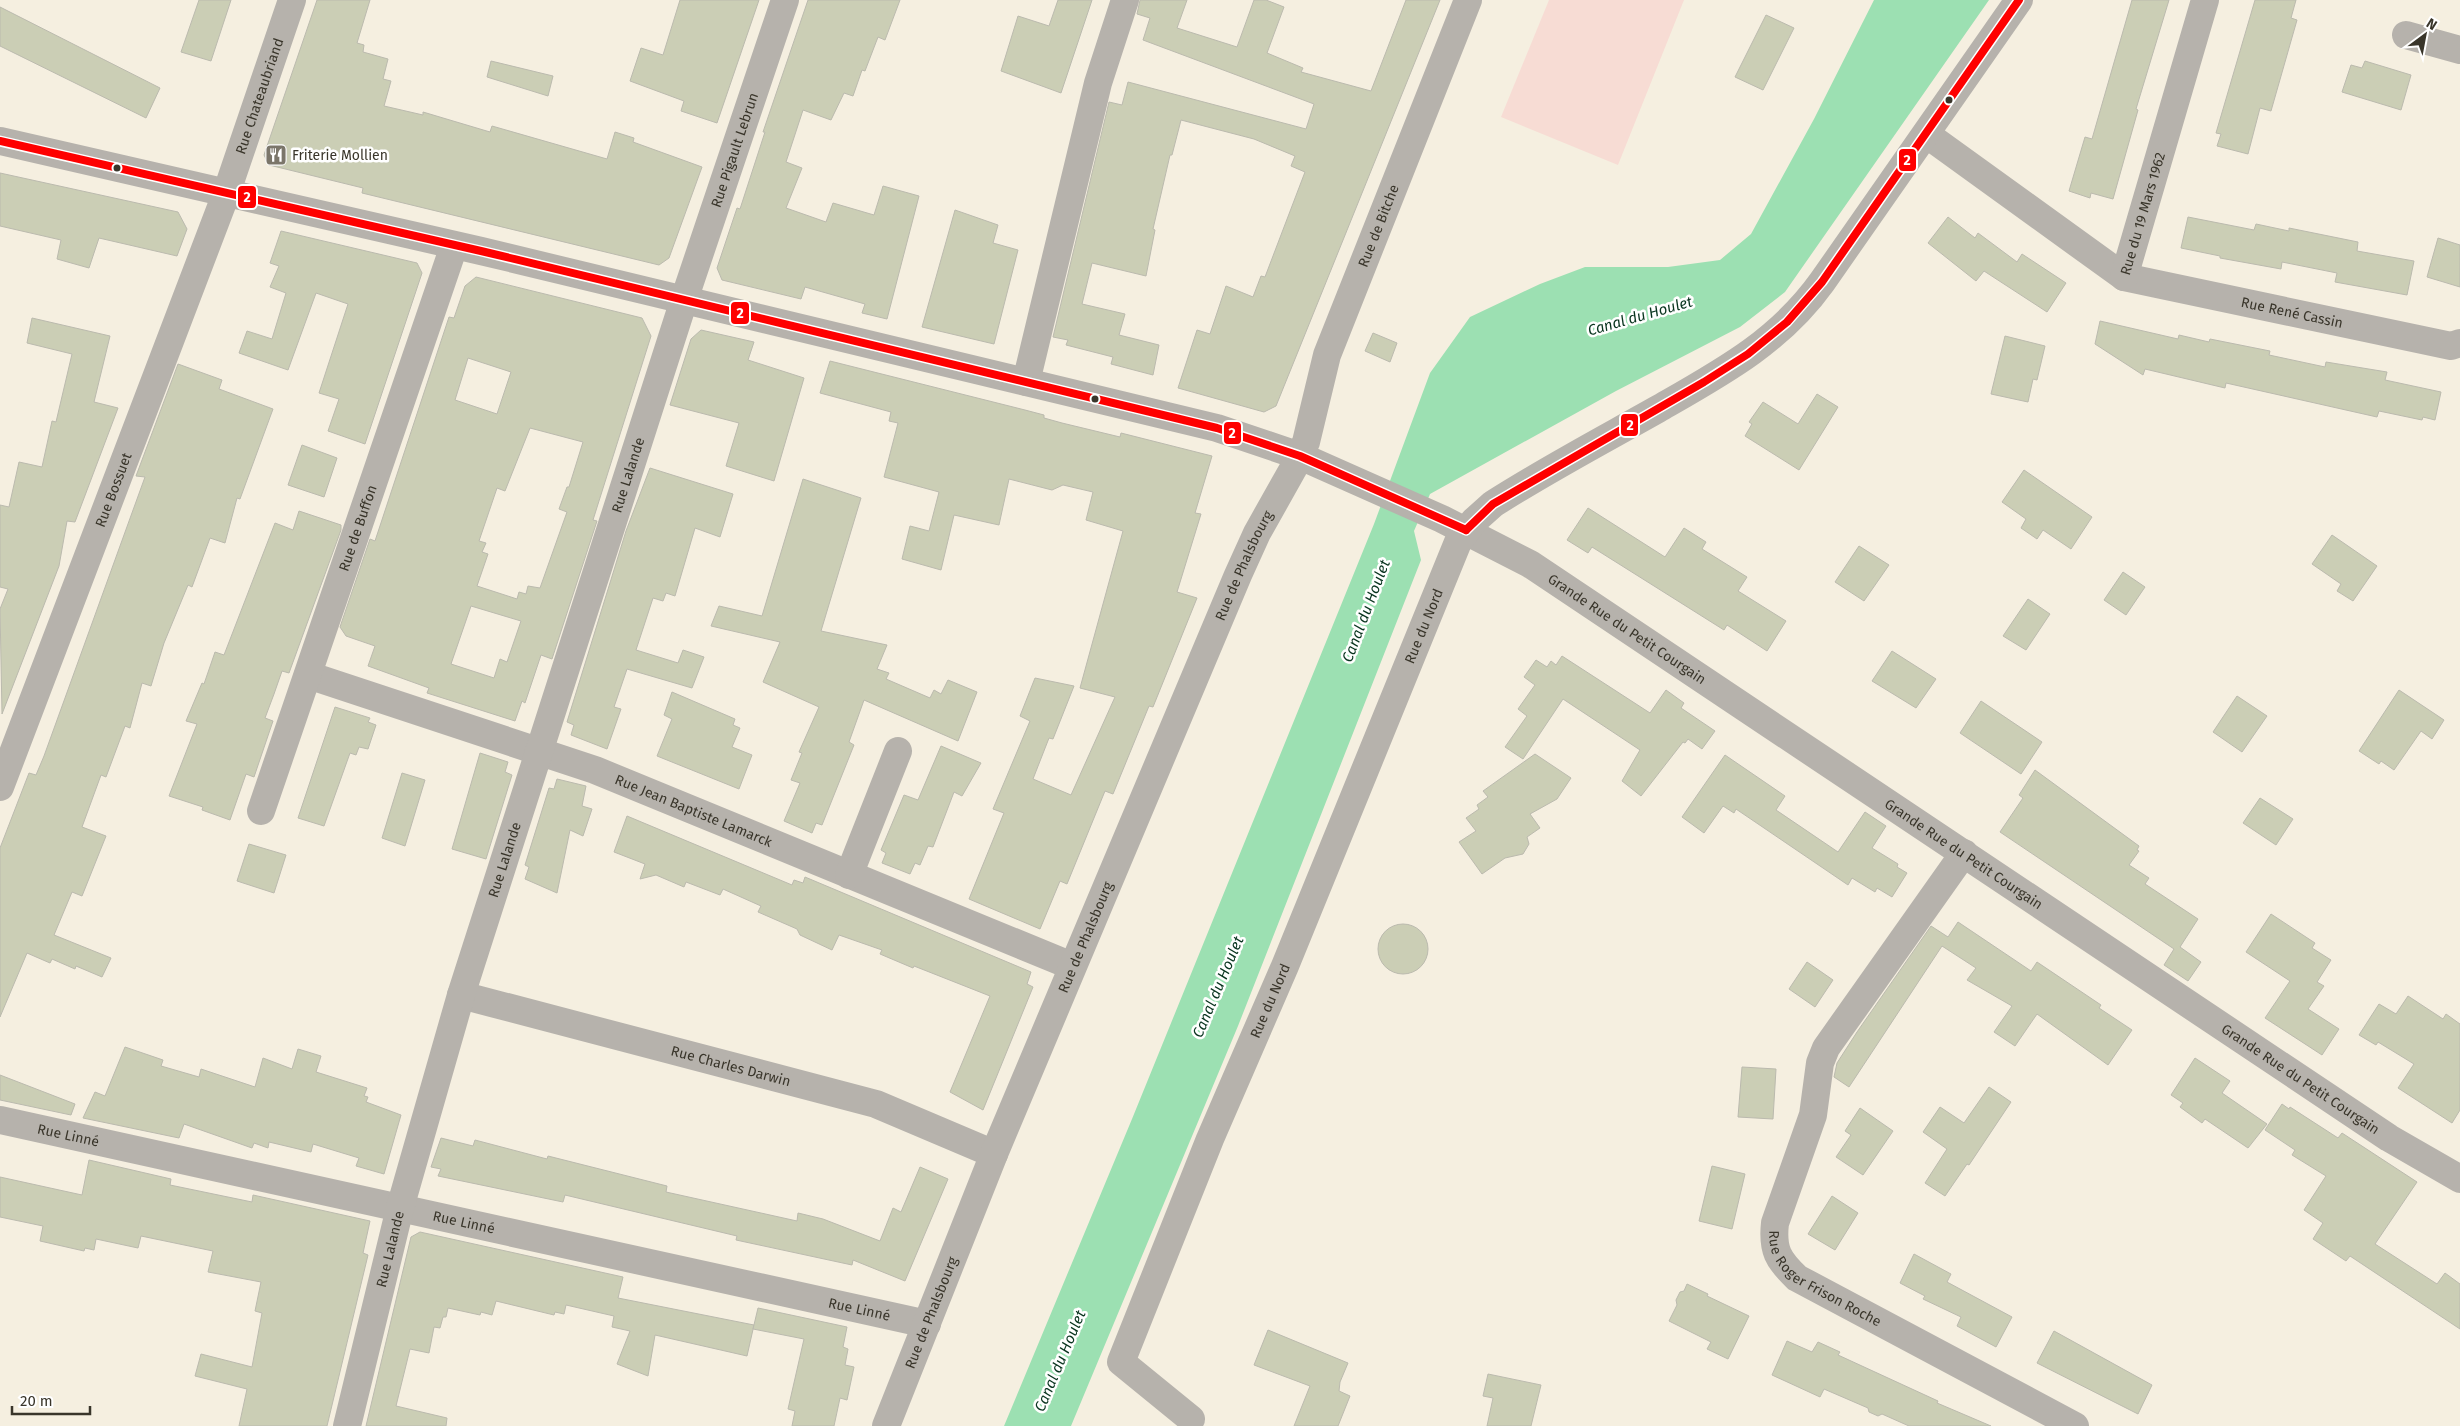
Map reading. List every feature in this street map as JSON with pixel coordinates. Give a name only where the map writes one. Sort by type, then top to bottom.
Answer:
[{"type":"street","name":"Rue Chateaubriand","points":[[226,194],[292,0]]},
{"type":"street","name":"Rue Pigault Lebrun","points":[[684,300],[785,0]]},
{"type":"street","points":[[1026,382],[1098,83],[1126,0]]},
{"type":"street","name":"Rue de Bitche","points":[[1300,456],[1311,425],[1327,355],[1468,0]]},
{"type":"street","name":"Rue du Nord","points":[[1191,1419],[1121,1362],[1210,1139],[1286,966],[1442,579],[1466,530],[1493,504],[1700,385],[1769,340],[1807,303],[2019,0]]},
{"type":"street","name":"Rue du 19 Mars 1962","points":[[1926,134],[2124,277],[2204,0]]},
{"type":"street","points":[[2406,35],[2460,50]]},
{"type":"street","name":"Grande Rue du Petit Courgain","points":[[0,141],[684,300],[1217,428],[1300,456],[1349,480],[1466,530],[1512,553],[2389,1138],[2460,1179]]},
{"type":"street","name":"Rue Bossuet","points":[[0,787],[226,194]]},
{"type":"street","name":"Rue de Buffon","points":[[261,811],[454,246]]},
{"type":"street","name":"Rue René Cassin","points":[[2124,277],[2451,346],[2460,343]]},
{"type":"street","name":"Rue Lalande","points":[[347,1426],[400,1208],[461,995],[684,300]]},
{"type":"street","name":"Rue de Phalsbourg","points":[[886,1426],[994,1154],[1241,566],[1300,456]]},
{"type":"street","name":"Rue Jean Baptiste Lamarck","points":[[308,675],[539,750],[640,788],[1072,966]]},
{"type":"street","points":[[850,875],[898,751]]},
{"type":"street","name":"Rue Roger Frison Roche","points":[[1964,854],[1826,1048],[1820,1063],[1813,1114],[1775,1223],[1773,1240],[1777,1255],[1784,1267],[1797,1278],[2075,1426]]},
{"type":"street","name":"Rue Charles Darwin","points":[[461,995],[876,1104],[994,1154]]},
{"type":"street","name":"Rue Linné","points":[[0,1120],[927,1324]]},
{"type":"shaded area","points":[[1549,0],[1684,0],[1618,165],[1501,117]]},
{"type":"water","name":"Canal du Houlet","points":[[1874,0],[1989,0],[1785,292],[1740,327],[1616,391],[1430,494],[1414,531],[1421,560],[1238,1026],[1071,1426],[1004,1426],[1132,1119],[1374,524],[1430,373],[1470,317],[1540,284],[1585,267],[1668,267],[1720,260],[1751,234],[1814,119]]},
{"type":"building","points":[[199,0],[231,0],[211,61],[181,52]]},
{"type":"building","points":[[317,0],[370,0],[357,43],[364,45],[363,52],[388,59],[383,79],[391,81],[384,106],[423,115],[423,112],[490,132],[492,126],[607,159],[615,132],[634,138],[633,142],[702,167],[669,258],[659,265],[362,193],[363,188],[269,165],[264,155]]},
{"type":"building","points":[[680,0],[759,0],[717,123],[681,111],[684,101],[630,81],[641,48],[663,55]]},
{"type":"building","points":[[808,0],[900,0],[885,40],[878,37],[865,71],[862,70],[853,96],[844,93],[831,120],[803,110],[786,162],[802,168],[786,208],[826,222],[833,203],[874,215],[883,186],[919,196],[887,319],[862,313],[865,304],[805,287],[801,299],[722,280],[717,268],[737,208],[740,209],[765,132],[763,132]]},
{"type":"building","points":[[1058,0],[1092,0],[1061,93],[1001,71],[1018,16],[1049,26]]},
{"type":"building","points":[[1140,0],[1187,0],[1177,28],[1237,47],[1254,0],[1266,0],[1284,7],[1267,53],[1303,68],[1301,72],[1371,91],[1406,0],[1440,0],[1276,406],[1264,412],[1178,388],[1197,330],[1210,334],[1226,286],[1253,297],[1261,276],[1265,277],[1305,172],[1291,166],[1295,156],[1254,139],[1181,120],[1172,155],[1170,155],[1153,229],[1155,230],[1146,276],[1092,263],[1082,304],[1125,314],[1119,335],[1159,345],[1153,375],[1111,364],[1113,357],[1066,345],[1068,340],[1053,337],[1109,102],[1122,105],[1128,82],[1306,129],[1314,104],[1143,40],[1150,18],[1137,14]]},
{"type":"building","points":[[2132,0],[2169,0],[2136,109],[2138,110],[2113,199],[2091,193],[2090,198],[2069,191],[2085,137],[2092,139]]},
{"type":"building","points":[[2255,0],[2296,0],[2291,18],[2297,20],[2271,111],[2260,108],[2248,154],[2217,146],[2221,134],[2216,133]]},
{"type":"building","points":[[0,7],[160,88],[146,118],[0,46]]},
{"type":"building","points":[[1766,15],[1794,28],[1763,90],[1735,77]]},
{"type":"building","points":[[491,61],[553,76],[548,96],[487,77]]},
{"type":"building","points":[[2365,61],[2411,75],[2401,110],[2342,92],[2351,65],[2362,68]]},
{"type":"building","points":[[0,173],[178,212],[187,229],[177,256],[99,238],[89,268],[57,259],[61,240],[0,226]]},
{"type":"building","points":[[955,210],[998,225],[993,243],[1018,250],[994,344],[922,327]]},
{"type":"building","points":[[1948,217],[1975,238],[1978,233],[2017,262],[2022,254],[2066,283],[2047,312],[1984,271],[1976,281],[1928,243]]},
{"type":"building","points":[[2188,217],[2254,230],[2256,224],[2289,231],[2289,228],[2358,242],[2357,251],[2414,261],[2407,295],[2335,282],[2337,273],[2282,262],[2281,269],[2220,258],[2220,256],[2181,248]]},
{"type":"building","points":[[281,231],[417,263],[422,273],[365,444],[328,431],[339,399],[319,393],[348,304],[316,293],[288,370],[239,353],[247,331],[272,339],[286,293],[270,287],[279,266],[270,263]]},
{"type":"building","points":[[2438,238],[2460,245],[2460,287],[2427,277]]},
{"type":"building","points":[[476,277],[642,318],[651,336],[593,520],[597,521],[552,659],[541,655],[525,703],[522,701],[515,721],[427,693],[429,688],[368,666],[375,646],[346,636],[340,627],[370,539],[375,541],[449,317],[454,318],[465,286]],"holes":[[[468,358],[511,372],[497,414],[455,400]],[[530,428],[583,442],[569,487],[567,487],[559,509],[567,512],[540,588],[528,586],[526,594],[519,592],[517,599],[477,586],[488,554],[482,552],[486,543],[479,541],[497,488],[505,491]],[[471,606],[521,621],[507,662],[500,659],[494,678],[451,664]]]},
{"type":"building","points":[[32,318],[110,336],[94,402],[118,408],[75,522],[67,521],[59,566],[2,714],[0,609],[8,589],[0,587],[0,505],[9,507],[19,462],[42,467],[52,421],[56,422],[72,354],[27,343]]},
{"type":"building","points":[[2100,321],[2178,339],[2179,335],[2209,342],[2210,339],[2270,351],[2269,355],[2325,367],[2326,362],[2387,372],[2385,380],[2441,392],[2435,420],[2423,417],[2422,420],[2379,411],[2377,417],[2226,383],[2225,388],[2145,369],[2143,375],[2095,344]]},
{"type":"building","points":[[701,330],[754,342],[748,360],[804,378],[774,481],[726,466],[739,423],[670,405],[691,339]]},
{"type":"building","points":[[1373,333],[1397,343],[1390,362],[1365,351]]},
{"type":"building","points":[[2005,336],[2045,346],[2037,380],[2033,379],[2028,402],[1991,394]]},
{"type":"building","points":[[830,361],[1044,415],[1044,418],[1062,423],[1120,437],[1121,433],[1212,456],[1195,513],[1201,514],[1177,592],[1197,598],[1153,707],[1149,706],[1113,794],[1105,791],[1067,884],[1060,881],[1040,929],[969,899],[1004,813],[993,809],[1030,721],[1020,716],[1035,678],[1074,686],[1053,739],[1049,738],[1033,779],[1071,795],[1115,697],[1080,688],[1123,531],[1086,520],[1093,492],[1063,485],[1052,490],[1009,479],[999,525],[954,515],[941,570],[902,559],[910,526],[929,531],[939,492],[884,477],[898,423],[889,421],[891,412],[820,393]]},
{"type":"building","points":[[178,364],[222,380],[219,389],[273,409],[240,499],[237,498],[225,543],[210,538],[192,587],[188,585],[164,643],[151,686],[142,683],[130,728],[125,726],[106,777],[101,775],[82,827],[106,836],[82,896],[72,892],[54,935],[111,958],[102,977],[76,966],[75,969],[52,959],[50,963],[27,953],[0,1017],[0,848],[29,773],[36,775],[44,756],[145,477],[136,476]]},
{"type":"building","points":[[1817,394],[1838,407],[1799,470],[1745,436],[1752,424],[1749,422],[1763,402],[1798,424]]},
{"type":"building","points":[[302,445],[337,458],[324,497],[288,485]]},
{"type":"building","points":[[650,468],[733,494],[720,537],[695,528],[675,596],[666,593],[663,601],[653,598],[636,650],[678,663],[683,650],[704,657],[692,688],[627,669],[614,707],[621,709],[607,749],[571,735],[574,725],[567,722],[626,531]]},
{"type":"building","points":[[2024,470],[2092,517],[2071,549],[2043,530],[2037,539],[2021,528],[2026,519],[2002,502]]},
{"type":"building","points":[[803,479],[861,498],[821,631],[887,645],[877,669],[889,673],[886,679],[930,698],[934,690],[941,694],[948,680],[977,692],[958,741],[864,700],[849,742],[854,745],[822,825],[816,823],[812,833],[784,821],[800,783],[791,780],[802,753],[799,752],[819,707],[763,682],[780,642],[711,626],[719,606],[762,616]]},
{"type":"building","points":[[1588,508],[1665,557],[1684,528],[1706,542],[1702,549],[1747,577],[1738,591],[1786,621],[1767,651],[1727,625],[1724,630],[1592,547],[1588,553],[1567,540]]},
{"type":"building","points":[[299,511],[341,525],[341,530],[289,673],[282,671],[265,718],[273,721],[254,777],[246,774],[230,820],[202,810],[203,807],[169,796],[197,724],[186,721],[202,683],[204,684],[215,652],[224,655],[275,523],[293,530]]},
{"type":"building","points":[[2332,535],[2377,566],[2353,601],[2337,591],[2341,584],[2312,564]]},
{"type":"building","points":[[1859,546],[1889,565],[1864,601],[1835,582]]},
{"type":"building","points":[[2123,572],[2145,587],[2126,615],[2104,600]]},
{"type":"building","points":[[2028,599],[2050,614],[2026,650],[2003,636]]},
{"type":"building","points":[[1892,651],[1936,679],[1916,708],[1872,681]]},
{"type":"building","points":[[1562,656],[1650,713],[1666,690],[1684,703],[1681,708],[1715,731],[1702,749],[1688,739],[1685,743],[1683,742],[1641,796],[1622,781],[1640,750],[1563,699],[1523,759],[1505,747],[1527,716],[1518,709],[1535,685],[1524,677],[1536,660],[1547,667],[1551,661],[1556,665]]},
{"type":"building","points":[[2399,690],[2444,720],[2432,739],[2421,731],[2394,770],[2381,761],[2379,764],[2359,751]]},
{"type":"building","points":[[672,692],[735,719],[733,725],[740,728],[732,747],[752,755],[739,789],[657,756],[672,719],[664,715]]},
{"type":"building","points":[[2237,696],[2267,716],[2242,752],[2213,732]]},
{"type":"building","points":[[1981,701],[2042,742],[2021,774],[1960,733]]},
{"type":"building","points":[[335,707],[370,718],[368,722],[376,725],[368,749],[359,747],[356,755],[350,753],[324,826],[298,818]]},
{"type":"building","points":[[941,746],[981,763],[962,796],[954,792],[933,847],[928,846],[920,865],[915,863],[910,874],[882,863],[886,853],[881,850],[904,795],[918,800]]},
{"type":"building","points":[[480,753],[508,762],[505,772],[512,775],[486,859],[452,849]]},
{"type":"building","points":[[1535,754],[1571,778],[1557,799],[1530,814],[1540,828],[1527,837],[1529,844],[1523,854],[1505,858],[1482,874],[1459,842],[1476,831],[1466,818],[1479,809],[1477,805],[1488,797],[1483,791]]},
{"type":"building","points":[[1725,755],[1785,796],[1776,810],[1838,852],[1865,812],[1886,826],[1872,848],[1898,864],[1897,867],[1907,873],[1892,897],[1877,888],[1875,892],[1852,878],[1848,885],[1736,809],[1734,813],[1723,806],[1704,833],[1682,817]]},
{"type":"building","points":[[2035,770],[2139,846],[2137,850],[2139,851],[2129,865],[2149,878],[2145,884],[2198,919],[2180,947],[2201,962],[2188,981],[2164,965],[2174,949],[2000,832],[2023,798],[2019,795]]},
{"type":"building","points":[[402,773],[425,780],[405,846],[382,838]]},
{"type":"building","points":[[557,779],[586,786],[582,806],[592,809],[583,836],[570,830],[557,893],[525,879],[529,867],[525,865],[549,788],[554,789]]},
{"type":"building","points":[[2260,798],[2293,819],[2276,845],[2243,823]]},
{"type":"building","points":[[627,816],[792,885],[794,880],[803,883],[805,877],[1031,972],[1027,984],[1033,987],[983,1110],[950,1092],[990,996],[914,966],[913,968],[880,954],[882,950],[839,935],[832,950],[800,935],[797,929],[758,912],[761,906],[723,889],[720,895],[686,882],[684,887],[656,875],[640,879],[645,864],[614,852]]},
{"type":"building","points":[[249,844],[286,855],[274,893],[237,881]]},
{"type":"building","points":[[2271,914],[2315,943],[2312,948],[2331,960],[2317,982],[2324,986],[2308,1009],[2339,1029],[2322,1055],[2265,1018],[2290,981],[2246,952]]},
{"type":"building","points":[[1958,922],[2031,971],[2037,962],[2101,1005],[2099,1008],[2132,1030],[2108,1065],[2037,1014],[2015,1046],[1994,1032],[2012,1006],[1967,980],[1976,968],[1942,946],[1849,1087],[1834,1077],[1837,1063],[1931,926],[1948,937]]},
{"type":"building","points":[[1398,924],[1408,924],[1421,931],[1428,944],[1428,954],[1421,967],[1408,974],[1398,974],[1389,970],[1382,963],[1378,954],[1378,944],[1382,935],[1389,928]]},
{"type":"building","points":[[1807,962],[1833,980],[1815,1007],[1789,989]]},
{"type":"building","points":[[2408,996],[2443,1019],[2446,1014],[2460,1024],[2460,1110],[2452,1123],[2398,1088],[2414,1064],[2378,1042],[2376,1045],[2359,1035],[2379,1004],[2396,1014]]},
{"type":"building","points":[[125,1047],[163,1060],[161,1066],[199,1077],[201,1069],[255,1087],[263,1058],[292,1069],[298,1049],[321,1056],[316,1072],[367,1088],[364,1096],[368,1097],[366,1102],[401,1115],[384,1174],[356,1166],[359,1158],[313,1144],[311,1152],[269,1142],[268,1148],[254,1143],[252,1148],[184,1124],[179,1138],[83,1118],[95,1092],[105,1096]]},
{"type":"building","points":[[2195,1058],[2230,1081],[2222,1093],[2267,1124],[2248,1148],[2205,1119],[2202,1123],[2180,1107],[2183,1103],[2171,1095]]},
{"type":"building","points":[[1742,1067],[1776,1069],[1773,1119],[1738,1117]]},
{"type":"building","points":[[0,1075],[75,1104],[71,1115],[0,1100]]},
{"type":"building","points":[[1989,1087],[2011,1102],[1969,1165],[1967,1164],[1945,1196],[1925,1183],[1947,1149],[1923,1132],[1940,1107],[1964,1123]]},
{"type":"building","points":[[2282,1104],[2289,1109],[2290,1107],[2338,1138],[2342,1133],[2417,1182],[2375,1244],[2437,1284],[2445,1273],[2460,1284],[2460,1329],[2350,1256],[2346,1261],[2313,1239],[2323,1223],[2304,1210],[2326,1176],[2292,1155],[2295,1150],[2265,1130]]},
{"type":"building","points":[[1860,1108],[1893,1131],[1863,1175],[1836,1157],[1851,1135],[1845,1131]]},
{"type":"building","points":[[441,1138],[473,1146],[475,1140],[547,1159],[548,1156],[667,1186],[666,1192],[797,1221],[798,1213],[823,1219],[880,1241],[893,1208],[901,1212],[920,1167],[948,1179],[905,1281],[853,1260],[852,1265],[736,1240],[737,1236],[565,1195],[563,1202],[438,1176],[441,1169],[431,1167]]},
{"type":"building","points":[[89,1160],[171,1179],[170,1185],[252,1202],[253,1195],[370,1221],[363,1253],[368,1255],[327,1426],[239,1426],[247,1389],[195,1376],[201,1354],[252,1367],[262,1313],[255,1311],[261,1282],[208,1272],[213,1251],[141,1236],[138,1248],[96,1239],[94,1250],[85,1248],[84,1251],[40,1241],[43,1226],[0,1217],[0,1177],[82,1195]]},
{"type":"building","points":[[1712,1166],[1745,1174],[1732,1229],[1699,1221]]},
{"type":"building","points":[[1832,1196],[1858,1213],[1835,1250],[1808,1234]]},
{"type":"building","points":[[420,1232],[623,1277],[618,1298],[754,1325],[747,1356],[655,1335],[648,1376],[617,1364],[630,1331],[612,1327],[614,1316],[566,1305],[564,1314],[555,1312],[554,1315],[496,1301],[492,1315],[481,1312],[480,1315],[448,1308],[440,1328],[434,1327],[429,1353],[410,1349],[396,1406],[447,1418],[446,1426],[366,1426],[411,1237]]},
{"type":"building","points":[[1914,1254],[1951,1274],[1947,1282],[2012,1317],[1996,1347],[1957,1326],[1961,1317],[1923,1299],[1925,1296],[1900,1283]]},
{"type":"building","points":[[1687,1284],[1749,1316],[1728,1359],[1707,1349],[1711,1342],[1669,1321],[1677,1305],[1676,1300]]},
{"type":"building","points":[[758,1308],[847,1327],[843,1347],[848,1349],[845,1365],[854,1367],[847,1400],[840,1398],[834,1426],[792,1426],[795,1411],[788,1409],[804,1339],[753,1329]]},
{"type":"building","points":[[1268,1330],[1348,1363],[1340,1382],[1339,1391],[1350,1396],[1338,1426],[1294,1426],[1310,1386],[1254,1365]]},
{"type":"building","points":[[2054,1331],[2152,1385],[2138,1414],[2037,1363]]},
{"type":"building","points":[[1787,1341],[1812,1352],[1818,1342],[1840,1352],[1838,1355],[1938,1401],[1937,1403],[1991,1426],[1909,1426],[1882,1414],[1878,1416],[1869,1412],[1868,1408],[1824,1389],[1820,1397],[1772,1375]]},
{"type":"building","points":[[1488,1374],[1541,1385],[1531,1426],[1487,1426],[1493,1398],[1483,1396]]},
{"type":"transit line","name":"2","points":[[1466,530],[1493,504],[1704,382],[1748,354],[1787,322],[1822,282],[2019,0]]},
{"type":"transit line","name":"2","points":[[0,141],[481,251],[1217,428],[1300,456],[1466,530]]},
{"type":"place","name":"Friterie Mollien","points":[[276,155]]}]
